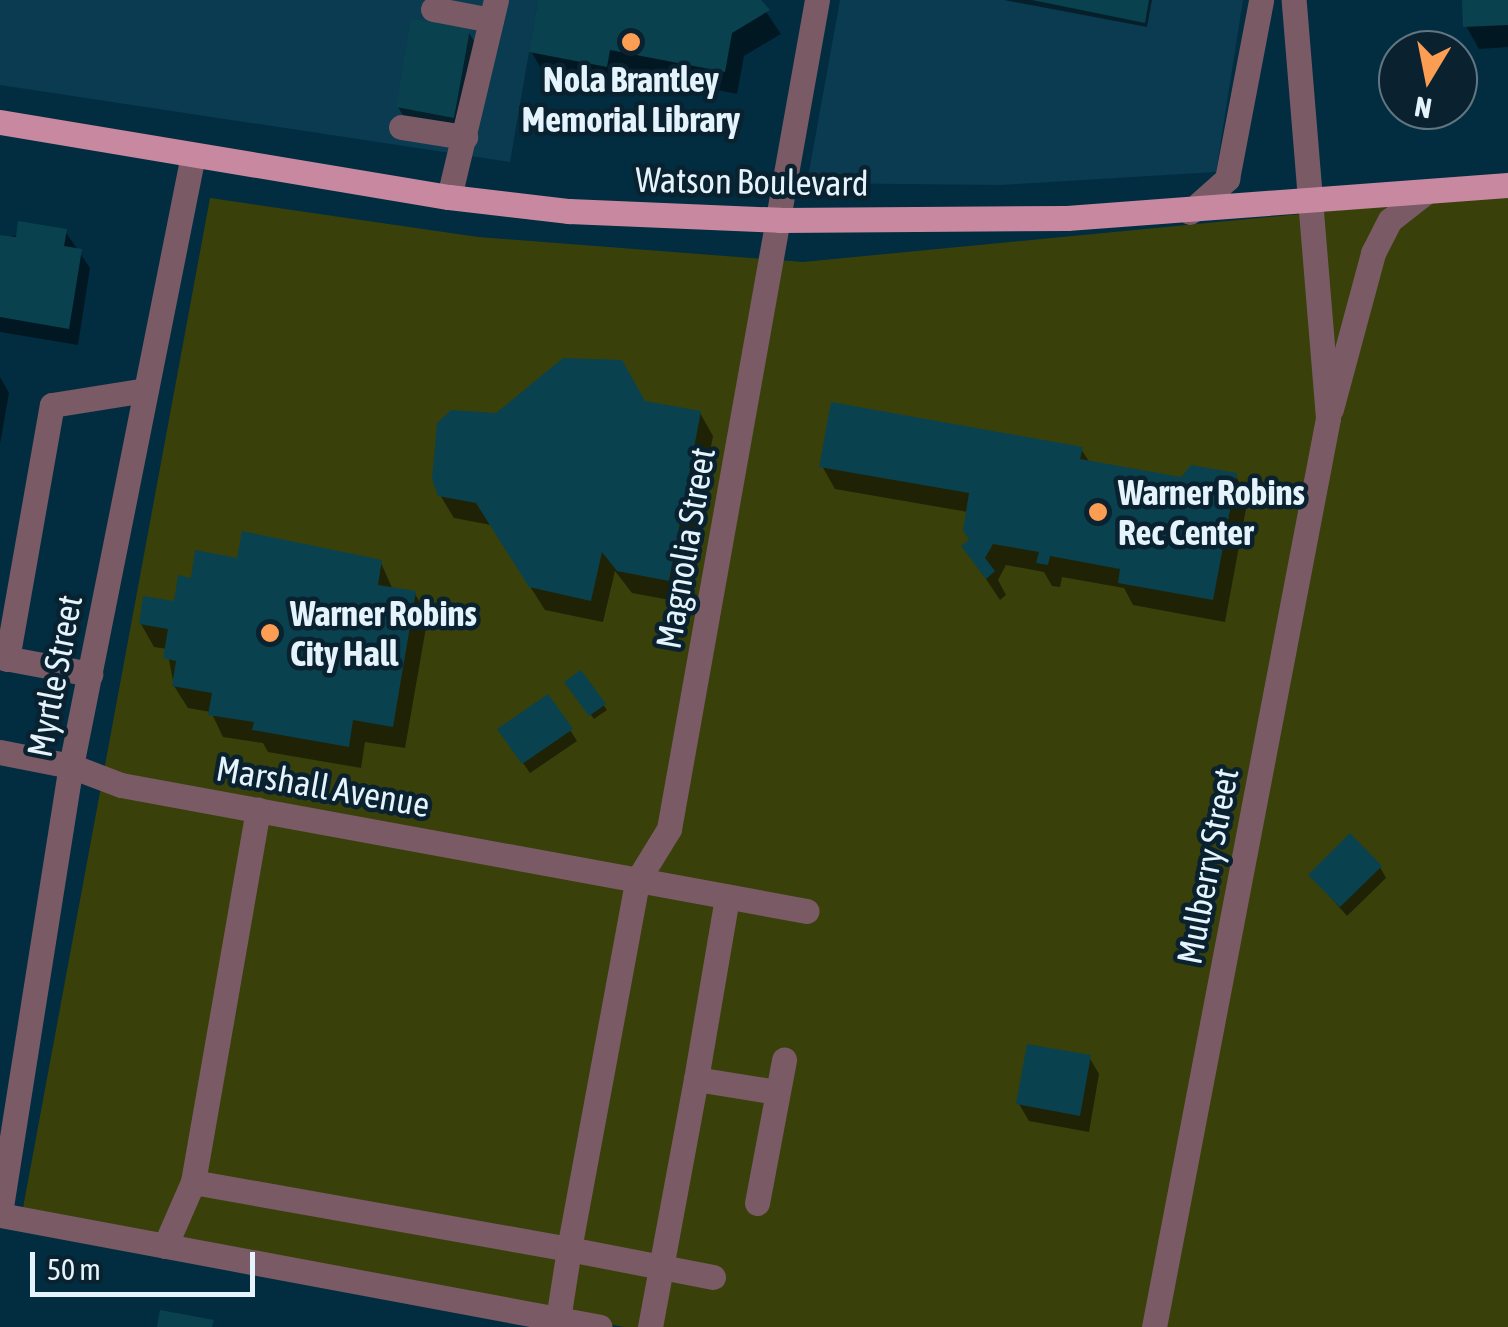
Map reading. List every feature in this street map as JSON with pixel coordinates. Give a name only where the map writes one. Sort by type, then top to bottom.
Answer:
[{"type":"main road","name":"Watson Boulevard","points":[[0,122],[449,197],[569,211],[780,220],[1190,212],[1508,184]]},
{"type":"street","name":"Magnolia Street","points":[[637,880],[669,829],[817,0]]},
{"type":"street","points":[[1190,212],[1227,179],[1261,0]]},
{"type":"street","name":"Mulberry Street","points":[[1294,0],[1328,418]]},
{"type":"street","points":[[433,10],[493,10],[449,197]]},
{"type":"street","points":[[401,127],[465,137]]},
{"type":"street","name":"Myrtle Street","points":[[0,1214],[71,766],[193,155]]},
{"type":"street","name":"Mulberry Street","points":[[1154,1327],[1328,418],[1349,360],[1373,253],[1390,220],[1426,192]]},
{"type":"street","points":[[90,674],[3,658],[52,405],[146,390]]},
{"type":"street","name":"Marshall Avenue","points":[[0,752],[71,766],[121,785],[807,911]]},
{"type":"street","points":[[165,1246],[193,1182],[258,810]]},
{"type":"street","points":[[558,1320],[637,880]]},
{"type":"street","points":[[650,1327],[727,897]]},
{"type":"street","points":[[756,1203],[784,1060]]},
{"type":"street","points":[[696,1079],[777,1092]]},
{"type":"street","points":[[193,1182],[713,1277]]},
{"type":"street","points":[[0,1214],[600,1327]]},
{"type":"shaded area","points":[[0,0],[538,0],[510,162],[0,85]]},
{"type":"shaded area","points":[[840,0],[1243,0],[1216,172],[1000,185],[807,183]]},
{"type":"green space","points":[[1508,194],[1508,1327],[624,1327],[21,1219],[210,198],[478,237],[803,262]]},
{"type":"building","name":"Nola Brantley Memorial Library","points":[[538,0],[761,0],[770,10],[732,33],[725,72],[610,50],[607,67],[529,52]]},
{"type":"building","points":[[1032,0],[1149,0],[1145,23]]},
{"type":"building","points":[[1462,0],[1508,0],[1508,25],[1463,27]]},
{"type":"building","points":[[411,19],[470,29],[454,118],[396,107]]},
{"type":"building","points":[[18,221],[67,229],[64,246],[82,249],[69,329],[0,317],[0,235],[16,237]]},
{"type":"building","points":[[563,358],[622,360],[645,401],[701,411],[669,581],[617,571],[602,552],[591,601],[529,587],[476,503],[438,496],[432,479],[437,423],[451,410],[496,413]]},
{"type":"building","name":"Warner Robins Rec Center","points":[[831,402],[1083,447],[1080,459],[1181,477],[1191,465],[1237,473],[1213,600],[1118,583],[1120,569],[1050,556],[1048,565],[1036,563],[1039,552],[993,544],[985,558],[995,571],[986,579],[961,546],[969,540],[963,530],[969,493],[819,467]]},
{"type":"building","points":[[242,531],[382,560],[378,585],[416,591],[393,727],[353,720],[349,747],[252,730],[254,722],[208,715],[212,693],[172,686],[176,661],[163,658],[168,629],[139,624],[143,596],[174,601],[178,575],[191,578],[195,550],[237,558]]},
{"type":"building","points":[[581,670],[606,704],[589,716],[564,682]]},
{"type":"building","points":[[548,694],[573,729],[522,764],[497,729]]},
{"type":"building","points":[[1350,833],[1382,866],[1340,907],[1308,875]]},
{"type":"building","points":[[1027,1044],[1091,1055],[1080,1116],[1016,1104]]},
{"type":"building","points":[[160,1310],[214,1320],[212,1327],[157,1327]]},
{"type":"place","name":"Nola Brantley Memorial Library","points":[[631,42]]},
{"type":"place","name":"Warner Robins Rec Center","points":[[1098,512]]},
{"type":"place","name":"Warner Robins City Hall","points":[[270,633]]}]
